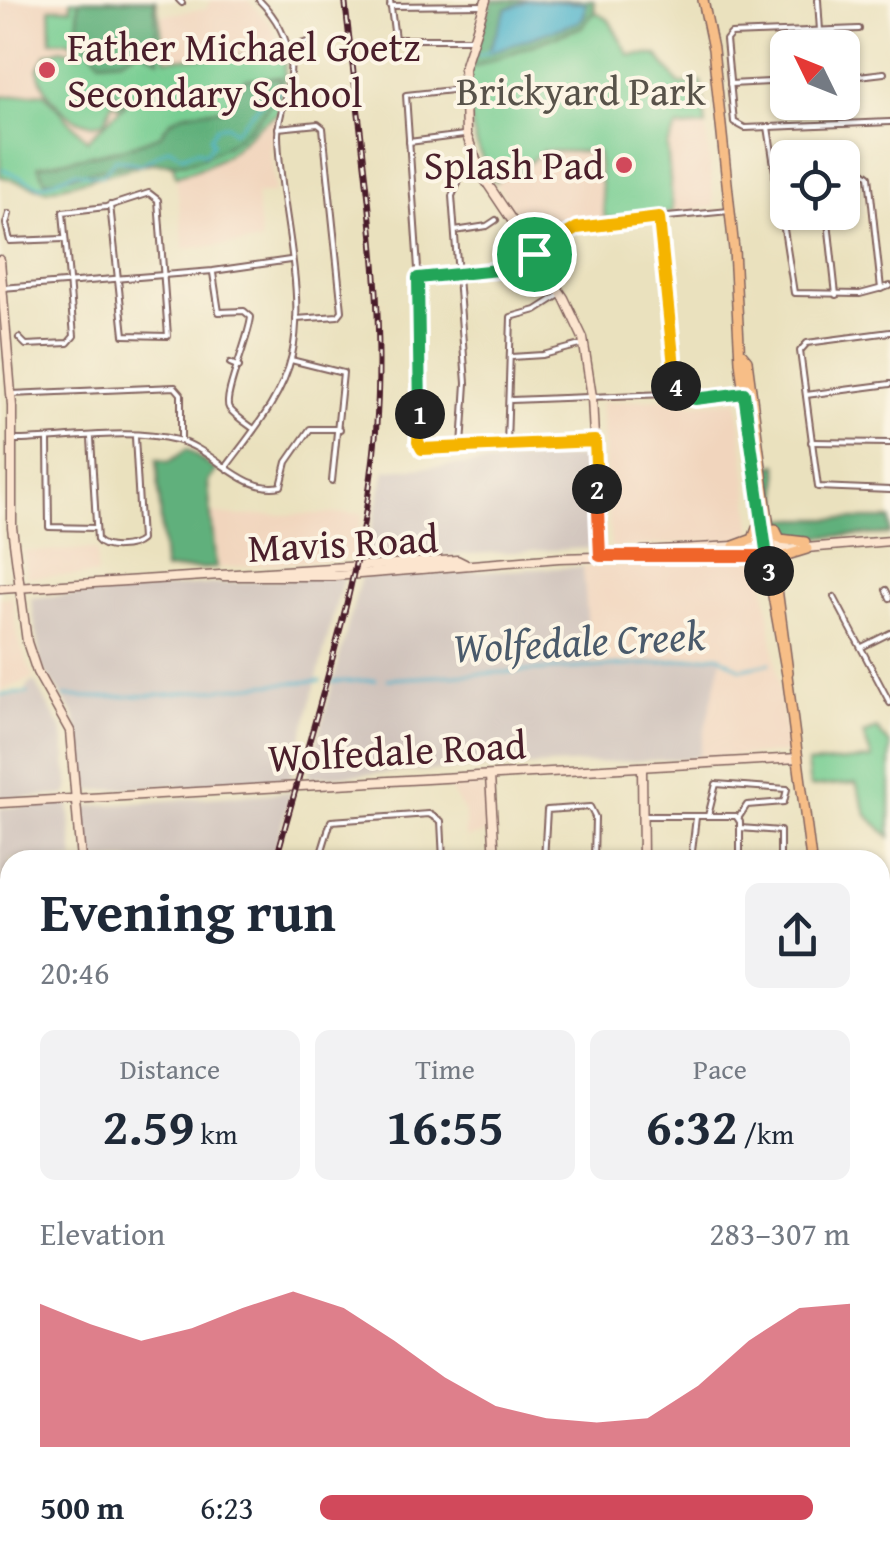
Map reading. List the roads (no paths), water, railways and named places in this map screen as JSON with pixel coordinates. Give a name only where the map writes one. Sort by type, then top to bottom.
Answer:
[{"type":"main road","points":[[705,1],[742,354],[810,850]]},
{"type":"main road","points":[[763,504],[778,537],[806,546]]},
{"type":"main road","points":[[735,550],[756,536],[763,504]]},
{"type":"main road","points":[[779,586],[782,558],[806,546]]},
{"type":"main road","points":[[769,548],[779,586],[787,675]]},
{"type":"main road","points":[[735,550],[758,556],[770,576]]},
{"type":"street","points":[[227,466],[272,404],[291,360],[296,318],[278,128],[290,87],[288,48],[258,0]]},
{"type":"street","points":[[264,6],[271,0]]},
{"type":"street","points":[[818,0],[820,30]]},
{"type":"street","points":[[471,40],[395,39],[390,3],[485,2],[471,40],[462,89],[466,134],[482,174],[561,294],[584,344],[592,398],[600,556]]},
{"type":"street","points":[[839,30],[858,29]]},
{"type":"street","points":[[770,33],[731,34],[726,40],[736,125],[890,122]]},
{"type":"street","points":[[288,48],[308,42]]},
{"type":"street","points":[[860,76],[884,73]]},
{"type":"street","points":[[730,84],[770,82]]},
{"type":"street","points":[[462,89],[406,94],[422,384],[418,444],[424,449],[595,441]]},
{"type":"street","points":[[278,128],[318,124],[322,128],[342,311],[338,316],[296,318]]},
{"type":"street","points":[[768,127],[770,143]]},
{"type":"street","points":[[410,142],[466,134]]},
{"type":"street","points":[[860,170],[870,176],[881,289]]},
{"type":"street","points":[[458,184],[452,196],[466,384],[462,447]]},
{"type":"street","points":[[19,338],[26,344],[70,342],[74,336],[62,215],[66,210],[156,196],[170,327],[165,338],[125,337],[110,206]]},
{"type":"street","points":[[418,278],[460,277],[508,269],[577,228],[726,212]]},
{"type":"street","points":[[9,214],[6,224],[10,241],[64,239]]},
{"type":"street","points":[[659,218],[676,395]]},
{"type":"street","points":[[455,231],[487,226],[496,220]]},
{"type":"street","points":[[783,230],[792,290],[799,296],[836,295],[890,286]]},
{"type":"street","points":[[829,230],[836,295]]},
{"type":"street","points":[[0,260],[12,394],[12,518],[20,588],[33,663],[70,730],[80,850]]},
{"type":"street","points":[[1,288],[164,276],[290,260]]},
{"type":"street","points":[[213,271],[218,312],[244,311],[251,317],[239,367],[226,390],[226,404],[254,430]]},
{"type":"street","points":[[507,445],[512,318],[561,294]]},
{"type":"street","points":[[890,332],[801,345],[818,487],[890,490]]},
{"type":"street","points":[[511,358],[543,356],[584,344]]},
{"type":"street","points":[[291,360],[343,372],[332,481]]},
{"type":"street","points":[[230,362],[239,367]]},
{"type":"street","points":[[805,395],[890,384]]},
{"type":"street","points":[[12,394],[175,388],[182,406],[181,441]]},
{"type":"street","points":[[511,400],[676,395],[695,399],[748,393]]},
{"type":"street","points":[[0,440],[135,436],[181,441],[256,487],[278,488],[287,462],[310,430],[340,429]]},
{"type":"street","points":[[91,438],[96,528],[102,546],[135,545],[140,540],[135,436]]},
{"type":"street","points":[[48,440],[49,527],[96,528]]},
{"type":"street","points":[[811,442],[890,443]]},
{"type":"street","name":"Mavis Road","points":[[0,589],[223,576],[336,576],[466,564],[890,541]]},
{"type":"street","points":[[886,590],[890,598]]},
{"type":"street","points":[[834,597],[890,703]]},
{"type":"street","points":[[862,646],[890,634]]},
{"type":"street","name":"Wolfedale Road","points":[[0,803],[798,758]]},
{"type":"street","points":[[642,768],[643,850]]},
{"type":"street","points":[[490,776],[494,850]]},
{"type":"street","points":[[708,816],[716,784],[787,788],[784,802],[747,805],[738,818],[740,850]]},
{"type":"street","points":[[545,850],[547,810],[590,808],[596,818],[594,850]]},
{"type":"street","points":[[322,850],[331,821],[428,814],[441,822],[442,850]]},
{"type":"street","points":[[644,816],[738,818]]},
{"type":"street","points":[[693,850],[696,818]]},
{"type":"street","points":[[740,828],[780,830],[780,850]]},
{"type":"water","points":[[528,0],[586,3],[584,16],[578,22],[488,53],[506,9]]},
{"type":"waterway","points":[[478,56],[490,51]]},
{"type":"waterway","points":[[3,169],[40,186],[75,172],[102,176],[115,159],[141,164],[169,148],[182,156],[198,150],[205,154],[217,127],[227,125],[234,132],[270,94],[282,90]]},
{"type":"waterway","name":"Wolfedale Creek","points":[[388,679],[650,664],[718,655],[741,669],[770,663]]},
{"type":"waterway","name":"Wolfedale Creek","points":[[332,682],[376,680]]},
{"type":"waterway","name":"Wolfedale Creek","points":[[64,696],[128,697],[321,681]]},
{"type":"waterway","name":"Wolfedale Creek","points":[[0,695],[28,693]]},
{"type":"railway","points":[[279,850],[349,594],[370,486],[376,431],[375,269],[345,0]]},
{"type":"place","name":"Father Michael Goetz Secondary School","points":[[47,70]]},
{"type":"place","name":"Splash Pad","points":[[624,165]]},
{"type":"park label","name":"Brickyard Park","points":[[581,91]]}]
